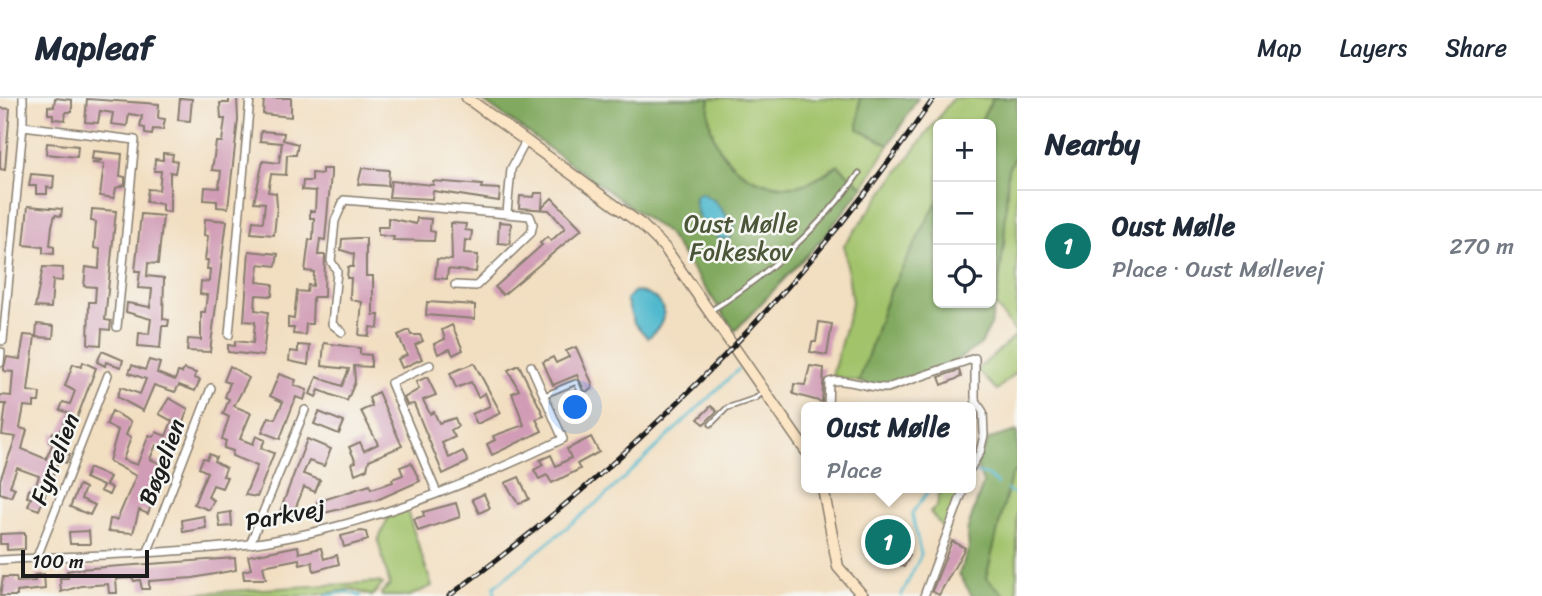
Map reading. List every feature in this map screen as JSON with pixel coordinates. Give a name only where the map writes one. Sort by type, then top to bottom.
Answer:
[{"type":"street","points":[[3,341],[23,126],[23,98]]},
{"type":"street","points":[[229,335],[250,98]]},
{"type":"street","points":[[467,98],[642,225],[681,267],[801,444]]},
{"type":"street","points":[[23,126],[135,140],[117,327]]},
{"type":"street","points":[[507,213],[511,169],[526,141]]},
{"type":"street","points":[[342,332],[332,324],[337,271],[331,261],[335,221],[344,200],[530,216],[533,224],[531,233],[476,286],[455,285]]},
{"type":"street","points":[[0,363],[1,352]]},
{"type":"street","points":[[828,402],[829,382],[836,380],[873,389],[887,388],[975,358],[975,400],[983,412],[984,435],[976,458]]},
{"type":"street","points":[[430,365],[391,383],[437,493]]},
{"type":"street","points":[[531,366],[544,396]]},
{"type":"street","name":"Fyrrelien","points":[[37,557],[108,375]]},
{"type":"street","name":"Bøgelien","points":[[148,551],[211,387]]},
{"type":"street","name":"Parkvej","points":[[0,560],[250,544],[311,532],[437,493],[504,467],[563,439],[544,396]]},
{"type":"street","points":[[250,544],[305,410]]},
{"type":"street","points":[[824,493],[838,567],[863,596]]},
{"type":"street","points":[[924,596],[962,493]]},
{"type":"lane","points":[[710,311],[750,282],[822,218],[839,202],[859,173]]},
{"type":"lane","points":[[544,396],[576,382],[580,391]]},
{"type":"lane","points":[[711,424],[727,408],[756,398],[764,391]]},
{"type":"green space","name":"Oust Mølle Folkeskov","points":[[479,98],[710,98],[709,117],[713,135],[721,151],[747,176],[763,183],[800,185],[838,165],[863,187],[822,239],[735,331],[667,233]]},
{"type":"green space","points":[[710,98],[860,98],[859,129],[889,145],[863,187],[838,165],[800,185],[763,183],[747,175],[721,151],[713,135],[709,117]]},
{"type":"green space","points":[[860,98],[918,98],[889,145],[858,129]]},
{"type":"green space","points":[[953,98],[993,98],[982,119],[937,119]]},
{"type":"green space","points":[[993,98],[1017,98],[1017,154],[1008,169],[1004,244],[996,294],[996,119],[982,119]]},
{"type":"green space","points":[[933,125],[933,210],[888,295],[859,382],[832,376],[852,302],[844,245]]},
{"type":"green space","points":[[1017,154],[1017,335],[996,306],[1004,244],[1008,169]]},
{"type":"green space","points":[[933,210],[933,308],[994,308],[991,325],[981,344],[952,363],[894,385],[878,387],[859,382],[888,295]]},
{"type":"green space","points":[[1016,335],[1017,371],[997,390],[977,370]]},
{"type":"green space","points":[[1017,431],[1017,470],[1011,476],[986,578],[1006,596],[972,596],[959,574],[969,548],[967,531],[983,483],[976,464],[989,439]]},
{"type":"green space","points":[[1017,470],[1017,596],[1006,596],[986,578],[1011,476]]},
{"type":"green space","points":[[960,493],[946,532],[930,512],[937,506],[939,494]]},
{"type":"green space","points":[[406,508],[432,586],[410,596],[382,596],[381,593],[390,585],[378,541],[390,513]]},
{"type":"green space","points":[[378,582],[383,584],[372,596],[352,589],[311,596],[149,596]]},
{"type":"water","points":[[701,193],[715,201],[734,226],[730,238],[720,239],[709,231],[701,220],[696,209],[695,196]]},
{"type":"water","points":[[635,291],[654,298],[663,309],[661,323],[648,338],[634,323],[626,299]]},
{"type":"building","points":[[55,98],[72,100],[72,112],[66,112],[65,120],[53,119],[53,114],[48,114],[48,106],[54,107]]},
{"type":"building","points":[[180,98],[192,99],[190,121],[178,120]]},
{"type":"building","points":[[229,98],[237,98],[238,120],[228,208],[217,207],[217,201],[204,200],[205,187],[219,188],[221,171],[212,170],[216,142],[222,142],[225,119],[221,119],[220,103],[229,103]]},
{"type":"building","points":[[264,98],[291,98],[291,117],[263,114]]},
{"type":"building","points":[[87,99],[159,104],[158,118],[165,119],[163,130],[153,129],[152,135],[145,134],[145,128],[140,127],[142,116],[129,114],[127,126],[111,124],[113,113],[100,111],[98,123],[85,122]]},
{"type":"building","points":[[0,108],[10,109],[5,170],[0,169]]},
{"type":"building","points":[[261,131],[284,133],[283,140],[298,144],[296,155],[287,155],[286,175],[271,174],[268,192],[276,193],[277,206],[274,235],[251,233],[253,221],[263,222],[265,203],[254,202],[263,161],[279,163],[282,143],[260,141]]},
{"type":"building","points":[[47,143],[78,146],[77,157],[46,154]]},
{"type":"building","points":[[93,151],[122,154],[120,176],[125,177],[125,185],[116,188],[114,198],[100,196],[104,164],[92,163],[102,160],[92,159]]},
{"type":"building","points":[[163,153],[173,154],[172,160],[177,161],[175,173],[170,172],[170,212],[162,211],[162,204],[146,202],[148,189],[159,190],[161,171],[154,171],[155,159],[163,160]]},
{"type":"building","points":[[362,168],[389,170],[388,186],[358,184]]},
{"type":"building","points":[[322,169],[331,169],[325,240],[320,239],[318,255],[325,255],[324,297],[313,297],[312,324],[306,324],[305,335],[293,334],[294,328],[288,328],[288,318],[294,319],[297,291],[307,292],[308,285],[313,286],[314,272],[305,271],[309,240],[313,240],[314,218],[310,218],[310,211],[315,211],[316,191],[302,190],[303,181],[312,181],[312,173],[322,174]]},
{"type":"building","points":[[31,174],[54,176],[53,188],[47,187],[47,194],[36,194],[36,186],[29,186]]},
{"type":"building","points":[[391,181],[433,185],[433,181],[482,185],[481,188],[500,189],[499,201],[433,191],[432,199],[389,197]]},
{"type":"building","points":[[535,193],[543,193],[542,208],[552,198],[582,229],[503,295],[495,287],[542,245],[540,243],[547,237],[551,241],[565,228],[549,210],[519,208],[520,196],[534,197]]},
{"type":"building","points":[[28,206],[62,209],[61,216],[55,215],[52,226],[50,246],[54,247],[54,254],[43,253],[43,247],[24,245]]},
{"type":"building","points":[[92,209],[116,211],[105,320],[111,321],[110,330],[102,329],[101,345],[88,344],[89,302],[95,302],[96,287],[84,286],[86,267],[99,269],[100,249],[94,248],[96,222],[91,221]]},
{"type":"building","points":[[141,214],[163,216],[158,264],[148,263],[147,276],[164,278],[163,319],[169,320],[168,326],[162,326],[160,348],[138,346],[139,333],[149,334],[151,319],[126,312],[127,303],[150,307],[152,289],[138,288],[140,271],[135,271]]},
{"type":"building","points":[[388,218],[416,224],[417,218],[431,219],[430,231],[435,232],[434,241],[393,240],[394,237],[378,235],[378,227],[388,227]]},
{"type":"building","points":[[205,219],[227,221],[210,352],[187,351],[188,339],[201,340],[201,312],[205,312],[207,295],[200,294],[201,281],[209,282],[210,269],[207,269],[208,260],[205,260],[208,236],[204,235]]},
{"type":"building","points":[[499,222],[511,223],[510,244],[498,243]]},
{"type":"building","points":[[451,223],[466,224],[465,230],[472,231],[471,241],[465,240],[464,254],[478,255],[476,272],[448,269],[447,279],[435,278],[437,259],[452,260]]},
{"type":"building","points":[[366,238],[366,276],[373,276],[373,315],[379,315],[378,328],[370,327],[369,336],[359,335],[362,302],[351,300],[350,296],[351,278],[347,278],[348,267],[353,267],[354,254],[341,250],[342,239]]},
{"type":"building","points":[[249,251],[278,254],[276,266],[259,264],[257,282],[273,284],[272,296],[256,295],[255,310],[268,312],[263,356],[228,352],[228,345],[235,346],[235,341],[253,343],[255,322],[244,321]]},
{"type":"building","points":[[43,267],[63,268],[62,281],[53,280],[51,308],[35,307]]},
{"type":"building","points":[[427,302],[475,305],[475,319],[426,315]]},
{"type":"building","points":[[819,322],[832,324],[827,355],[810,352],[812,342],[816,342]]},
{"type":"building","points":[[37,324],[54,326],[53,338],[36,337]]},
{"type":"building","points":[[452,325],[463,350],[453,355],[450,349],[438,354],[434,344],[445,339],[442,330]]},
{"type":"building","points":[[409,330],[411,335],[420,335],[423,341],[415,345],[422,359],[402,368],[398,359],[407,355],[398,335]]},
{"type":"building","points":[[24,335],[35,336],[28,391],[40,393],[39,402],[34,402],[34,407],[24,406],[20,428],[27,430],[22,449],[46,459],[53,443],[49,442],[53,432],[58,434],[69,413],[60,410],[63,402],[70,404],[75,391],[65,386],[73,364],[81,367],[83,362],[96,368],[64,452],[70,454],[66,463],[59,460],[39,510],[28,506],[31,498],[27,497],[29,489],[34,491],[39,476],[17,468],[10,486],[15,488],[11,497],[0,493],[0,480],[16,437],[2,435],[6,404],[0,404],[0,395],[11,396],[13,372],[4,371],[4,367],[7,357],[20,359]]},
{"type":"building","points":[[324,343],[360,348],[360,354],[371,355],[371,367],[354,366],[355,382],[347,401],[319,390],[316,397],[310,394],[317,377],[342,386],[349,369],[322,366]]},
{"type":"building","points":[[298,345],[310,346],[308,365],[289,361],[290,351],[298,352]]},
{"type":"building","points":[[576,347],[592,383],[592,389],[585,392],[577,375],[553,385],[543,362],[553,357],[556,363],[569,357],[566,351]]},
{"type":"building","points":[[102,351],[123,360],[121,367],[106,362],[105,366],[97,362]]},
{"type":"building","points":[[149,360],[160,363],[157,373],[175,380],[178,372],[182,373],[184,369],[196,373],[194,378],[200,380],[195,391],[179,385],[175,392],[154,385],[143,411],[117,397],[121,387],[140,394],[146,379],[129,373],[132,365],[145,370]]},
{"type":"building","points":[[474,363],[501,413],[477,424],[472,414],[490,406],[485,393],[478,397],[471,382],[456,388],[450,373]]},
{"type":"building","points":[[519,365],[544,416],[536,419],[542,431],[492,455],[487,444],[495,440],[493,436],[524,425],[512,393],[519,390],[508,370]]},
{"type":"building","points":[[230,366],[249,378],[234,406],[251,413],[240,439],[253,444],[256,436],[265,440],[261,448],[274,453],[257,497],[245,495],[257,466],[232,456],[233,451],[224,448],[226,441],[222,439],[229,417],[223,414],[229,399],[225,397],[230,383],[224,381]]},
{"type":"building","points":[[810,366],[824,368],[822,402],[793,394],[794,384],[805,385]]},
{"type":"building","points":[[959,370],[961,377],[942,385],[939,377]]},
{"type":"building","points":[[279,374],[296,380],[294,385],[307,390],[304,400],[296,397],[280,439],[262,432],[269,417],[275,419],[283,402],[270,396]]},
{"type":"building","points":[[427,377],[436,395],[423,400],[430,414],[434,412],[439,423],[455,418],[458,426],[451,430],[455,437],[442,443],[449,458],[463,451],[468,462],[443,474],[414,404],[407,405],[404,398],[419,389],[416,382]]},
{"type":"building","points":[[378,392],[402,446],[369,460],[367,469],[355,474],[352,463],[356,462],[349,447],[360,442],[364,451],[378,444],[361,411],[372,406],[369,398]]},
{"type":"building","points":[[169,398],[188,409],[172,451],[156,445],[150,459],[161,464],[153,485],[157,487],[148,514],[139,510],[133,533],[108,531],[110,519],[117,520],[136,476],[109,461],[118,430],[106,425],[112,411],[131,422],[126,435],[131,437],[123,460],[137,465],[149,435],[154,437],[156,432],[166,436],[172,421],[159,414]]},
{"type":"building","points":[[711,406],[717,411],[704,424],[698,419]]},
{"type":"building","points":[[319,412],[344,422],[339,434],[314,424]]},
{"type":"building","points":[[591,437],[599,452],[577,464],[580,469],[552,483],[547,475],[539,479],[534,470],[543,465],[540,460],[551,455],[556,466],[571,458],[567,449]]},
{"type":"building","points":[[307,439],[331,449],[324,466],[309,461],[303,474],[320,480],[315,492],[304,487],[291,519],[279,514]]},
{"type":"building","points":[[209,454],[216,457],[214,461],[226,468],[223,476],[227,477],[222,488],[213,485],[208,497],[214,500],[209,510],[194,504],[207,472],[199,468],[203,458],[207,459]]},
{"type":"building","points":[[411,463],[420,481],[377,500],[320,514],[317,502],[370,485],[371,489],[393,482],[392,479],[403,475],[400,467]]},
{"type":"building","points":[[89,468],[110,477],[106,485],[112,488],[109,495],[100,491],[103,486],[85,478]]},
{"type":"building","points":[[519,477],[529,499],[519,504],[505,483]]},
{"type":"building","points":[[79,485],[85,488],[81,499],[95,505],[90,515],[70,507]]},
{"type":"building","points":[[484,494],[490,508],[479,513],[472,499]]},
{"type":"building","points":[[456,503],[460,517],[418,531],[414,519],[424,516],[423,512]]},
{"type":"building","points":[[231,512],[232,526],[220,527],[218,514]]},
{"type":"building","points":[[204,516],[206,528],[183,532],[182,520]]},
{"type":"building","points":[[877,528],[908,542],[903,552],[910,555],[904,567],[897,564],[900,558],[888,552],[882,554],[869,544]]},
{"type":"building","points":[[89,531],[90,544],[70,544],[69,532]]},
{"type":"building","points":[[366,532],[368,540],[344,547],[341,536]]},
{"type":"building","points":[[25,533],[25,549],[7,550],[7,544],[0,544],[0,534]]},
{"type":"building","points":[[952,541],[965,548],[939,595],[932,591]]},
{"type":"building","points":[[298,546],[299,553],[321,548],[324,559],[337,555],[339,564],[314,571],[312,562],[300,565],[299,559],[263,566],[266,579],[244,579],[243,571],[251,569],[248,556]]},
{"type":"building","points":[[235,558],[236,570],[193,578],[149,581],[149,589],[142,589],[140,580],[134,581],[133,578],[116,579],[117,593],[109,593],[108,584],[81,586],[61,592],[60,578],[68,578],[67,571]]},
{"type":"building","points":[[44,574],[45,589],[17,592],[17,596],[0,596],[3,577],[16,577],[17,582],[35,581],[35,575]]},
{"type":"waterway","points":[[495,596],[494,587],[605,496],[739,369]]},
{"type":"waterway","points":[[976,473],[987,475],[997,484]]},
{"type":"waterway","points":[[1007,490],[1017,495]]},
{"type":"waterway","points":[[901,596],[921,555],[912,513],[927,493]]},
{"type":"waterway","points":[[325,596],[347,592],[361,596]]},
{"type":"railway","points":[[449,596],[585,487],[650,429],[712,368],[829,238],[934,98]]},
{"type":"place","name":"Oust Mølle","points":[[888,542]]}]
